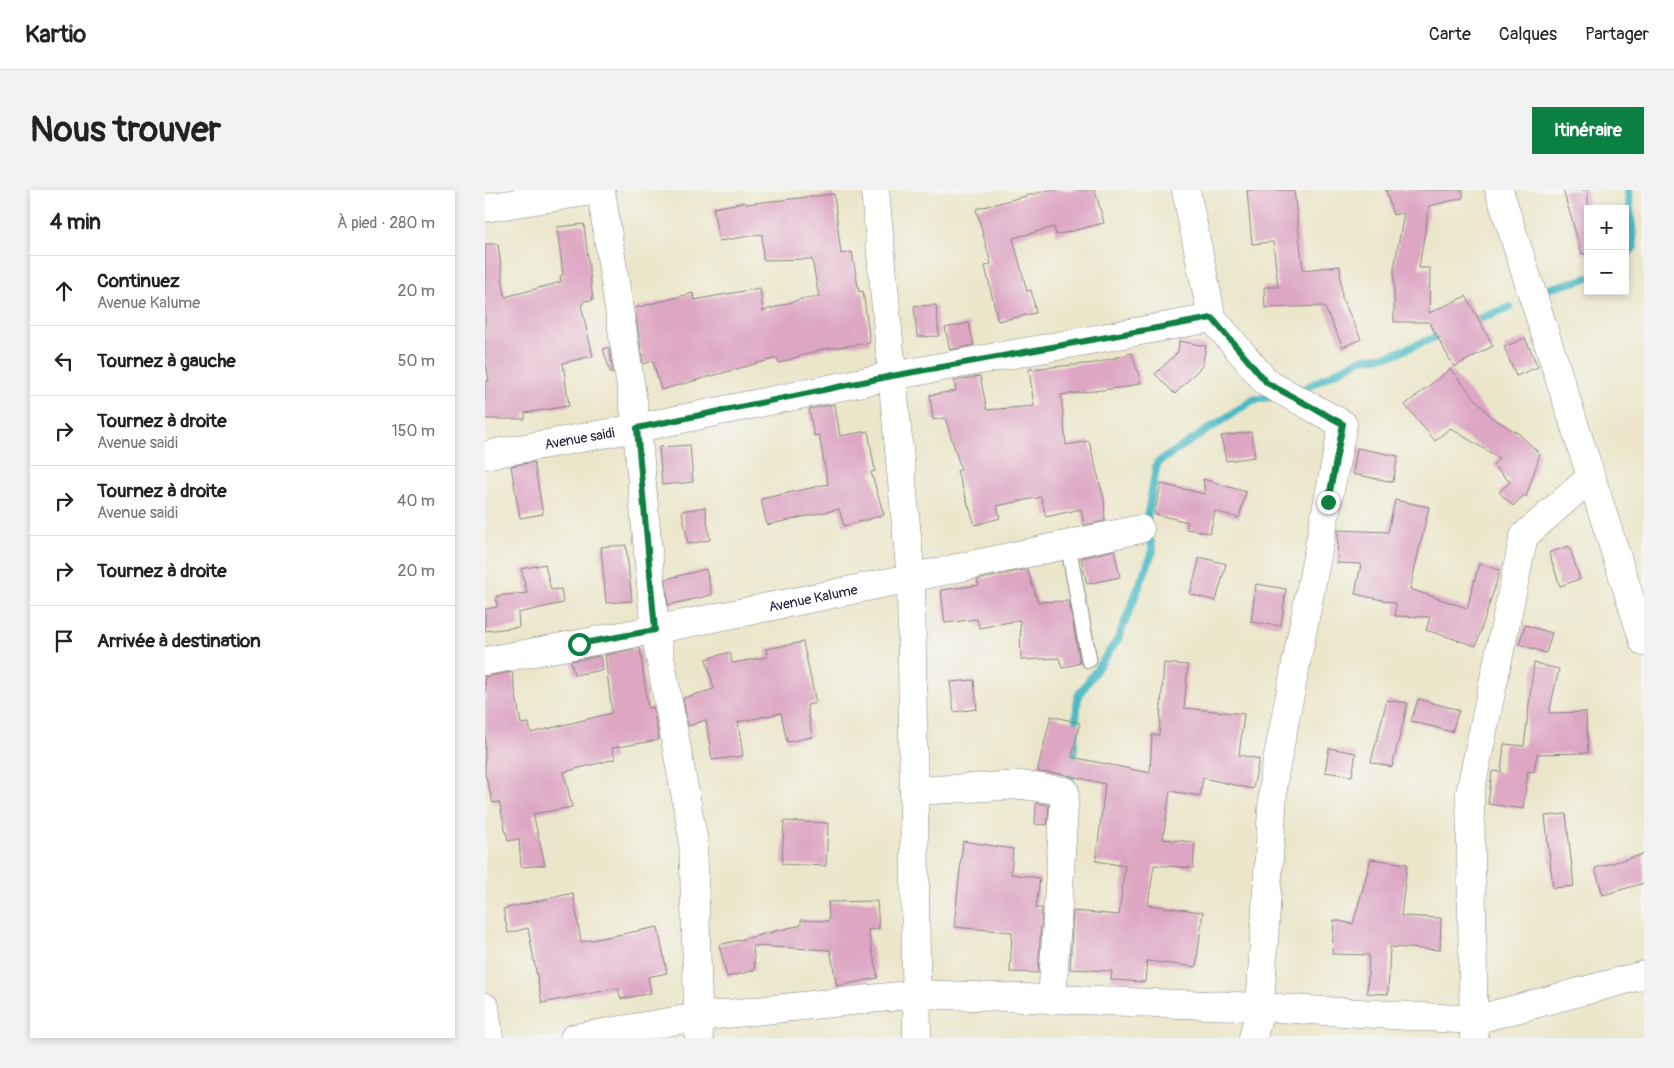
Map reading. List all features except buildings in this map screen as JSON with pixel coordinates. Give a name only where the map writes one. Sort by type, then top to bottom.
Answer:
[{"type":"street","points":[[485,208],[599,190],[637,428],[655,630],[693,837],[699,1028]]},
{"type":"street","points":[[875,190],[911,579],[918,994],[917,1038]]},
{"type":"street","points":[[1186,190],[1212,318],[1267,383],[1343,424],[1274,776],[1260,1008],[1253,1038]]},
{"type":"street","points":[[1499,190],[1644,642]]},
{"type":"street","name":"Avenue saidi","points":[[485,456],[637,428],[892,376],[1212,318]]},
{"type":"street","points":[[1474,1029],[1470,792],[1524,536],[1590,478]]},
{"type":"street","name":"Avenue Kalume","points":[[485,661],[655,630],[911,579],[1139,529]]},
{"type":"street","points":[[915,791],[1021,785],[1065,791],[1052,1000]]},
{"type":"street","points":[[574,1038],[699,1028],[918,994],[1260,1008],[1474,1029],[1644,974]]},
{"type":"street","points":[[485,1007],[489,1038]]},
{"type":"lane","points":[[1068,544],[1089,660]]},
{"type":"waterway","points":[[1628,190],[1634,247],[1629,253]]},
{"type":"waterway","points":[[1548,289],[1584,279]]},
{"type":"waterway","points":[[1471,322],[1510,307]]},
{"type":"waterway","points":[[1296,393],[1361,359],[1392,355],[1447,332]]},
{"type":"waterway","points":[[1071,780],[1078,696],[1118,639],[1153,551],[1146,523],[1157,463],[1253,400],[1275,396]]},
{"type":"route","points":[[579,644],[655,630],[637,428],[892,376],[1212,318],[1267,383],[1343,424],[1328,502]]}]
